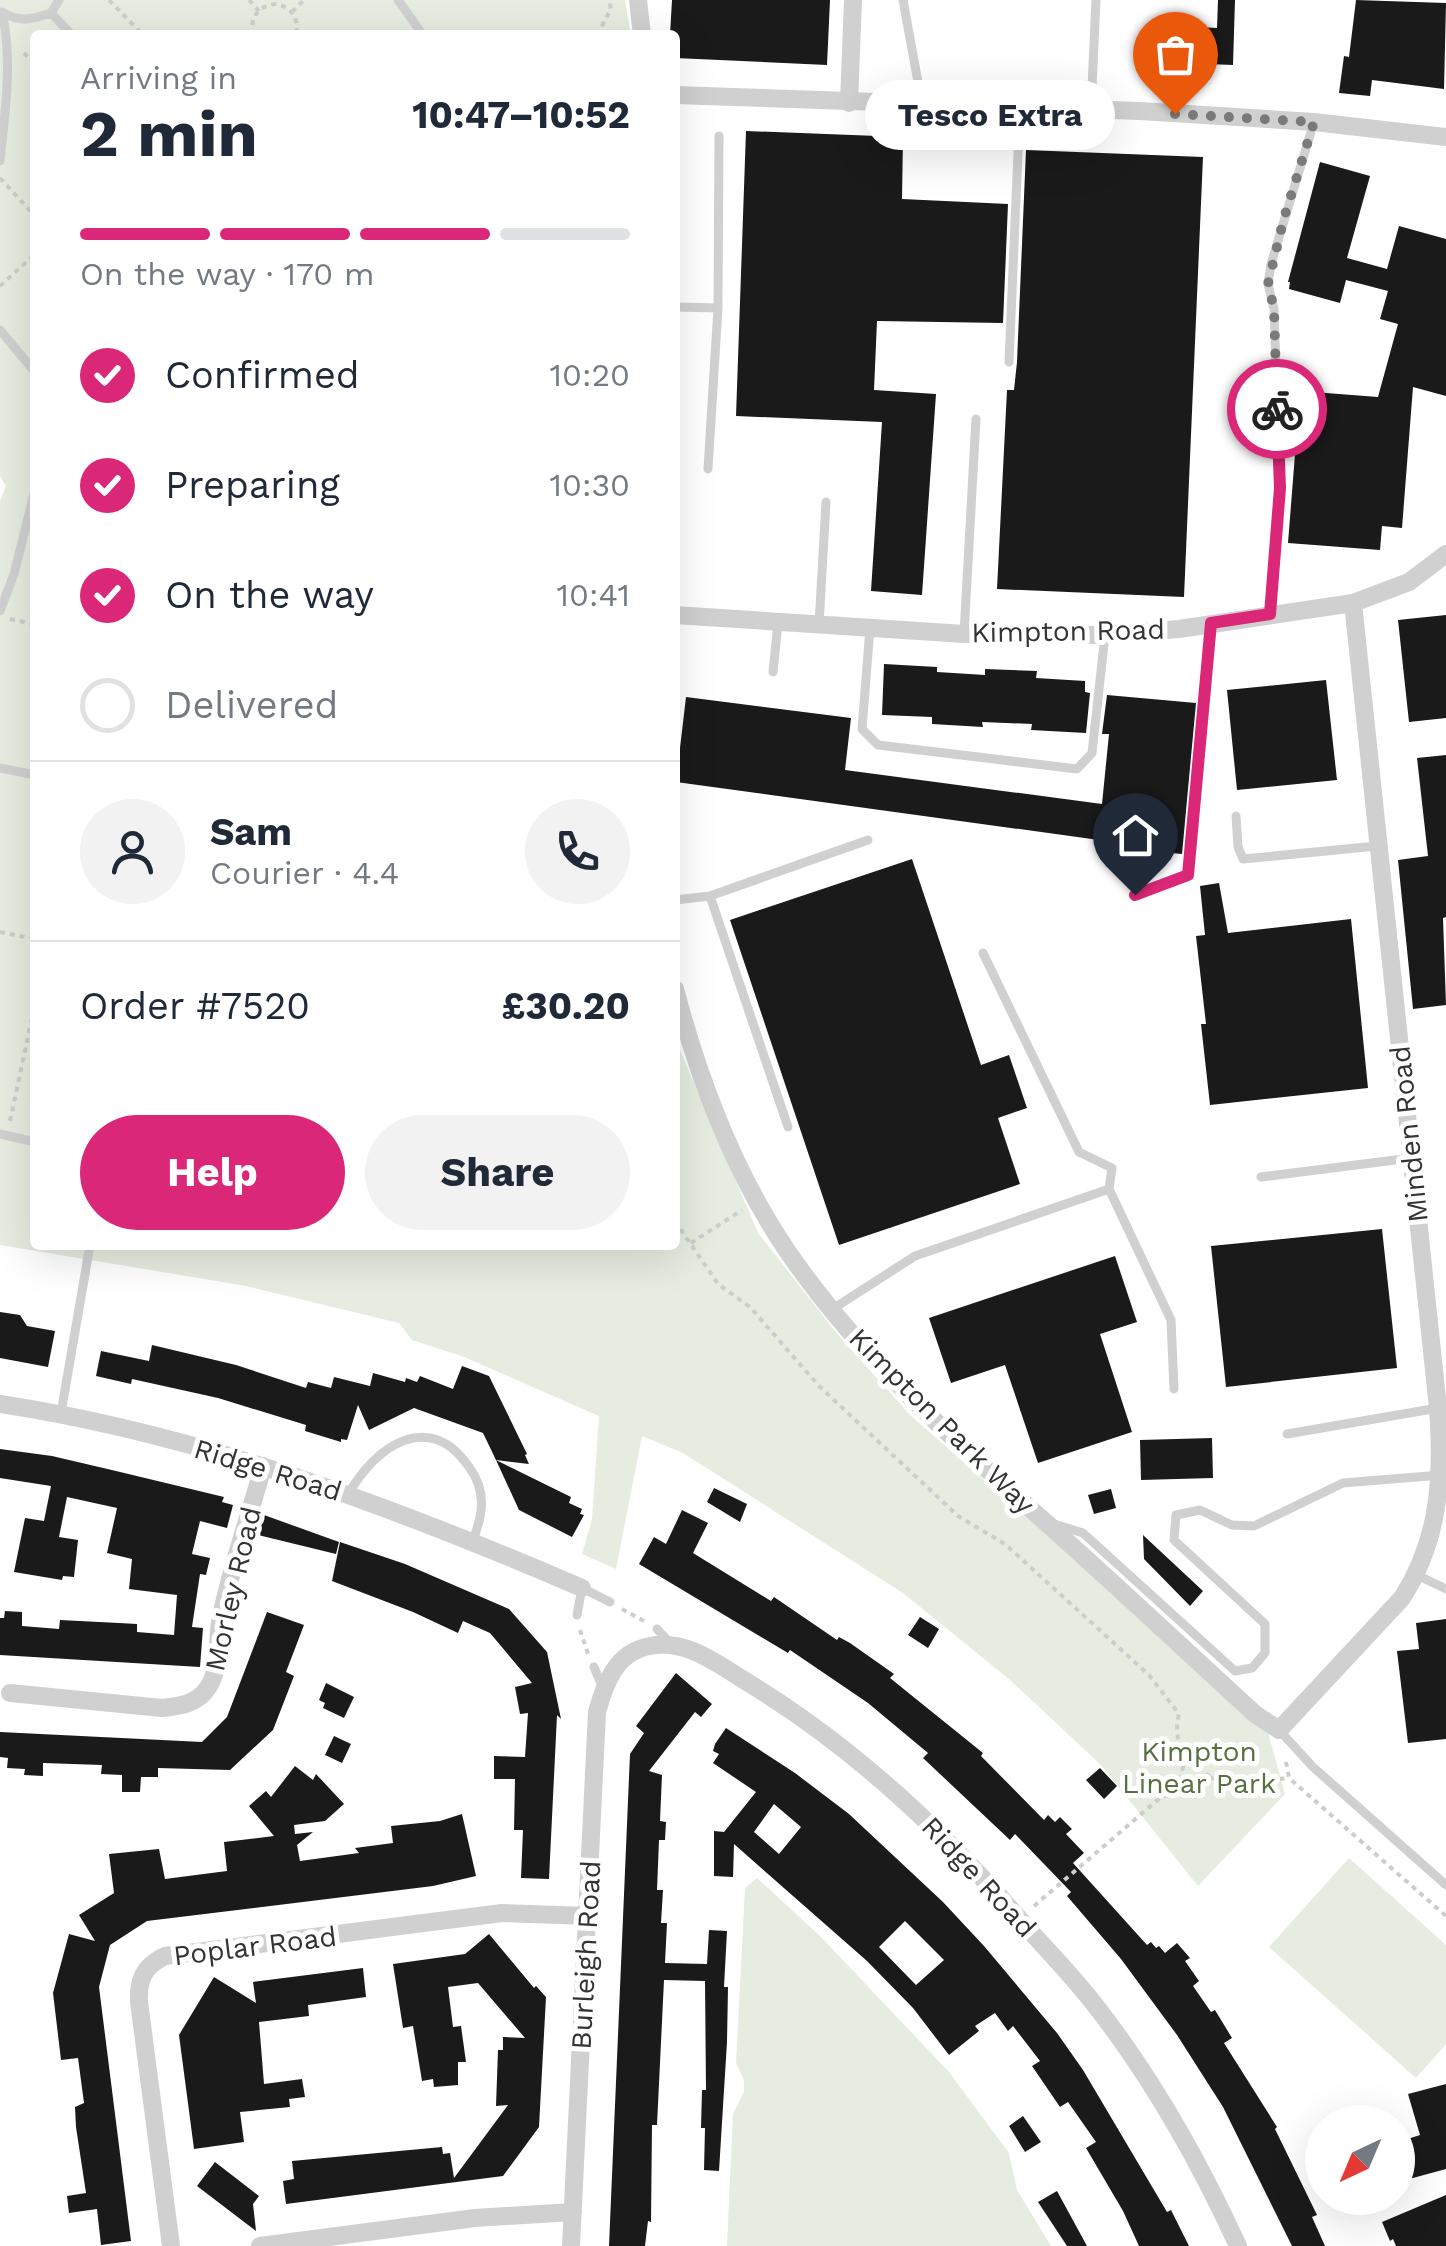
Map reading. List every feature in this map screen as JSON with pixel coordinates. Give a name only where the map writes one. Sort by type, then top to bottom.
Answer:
[{"type":"street","points":[[638,0],[641,30]]},
{"type":"street","points":[[849,103],[854,0]]},
{"type":"street","points":[[680,95],[1091,109],[1314,122],[1446,137]]},
{"type":"street","name":"Kimpton Road","points":[[680,616],[964,634],[1105,635],[1353,603],[1409,582],[1446,554]]},
{"type":"street","name":"Minden Road","points":[[1280,1730],[1402,1598],[1417,1575],[1431,1534],[1441,1475],[1440,1369],[1411,1158],[1353,603]]},
{"type":"street","name":"Kimpton Park Way","points":[[680,1007],[690,1046],[724,1132],[757,1200],[786,1250],[831,1310],[920,1407],[1254,1714],[1280,1730]]},
{"type":"street","name":"Ridge Road","points":[[0,1404],[61,1414],[262,1466],[473,1541],[582,1588]]},
{"type":"street","name":"Morley Road","points":[[5,1691],[162,1708],[184,1706],[199,1698],[210,1685],[216,1666],[216,1641],[228,1586],[262,1466]]},
{"type":"street","name":"Ridge Road","points":[[672,1645],[710,1660],[832,1740],[942,1835],[1094,2003],[1136,2060],[1162,2101],[1238,2246]]},
{"type":"street","name":"Burleigh Road","points":[[572,2246],[595,1742],[604,1688],[614,1668],[628,1654],[648,1646],[672,1645]]},
{"type":"street","name":"Poplar Road","points":[[171,2246],[139,2002],[142,1977],[155,1961],[165,1956],[502,1913],[588,1916]]},
{"type":"street","points":[[260,2246],[475,2218],[573,2212]]},
{"type":"lane","points":[[1,11],[29,20],[51,13],[59,0]]},
{"type":"lane","points":[[398,0],[419,30]]},
{"type":"lane","points":[[903,0],[922,104]]},
{"type":"lane","points":[[1091,109],[1096,0]]},
{"type":"lane","points":[[0,161],[8,78],[7,35],[1,11]]},
{"type":"lane","points":[[51,13],[67,30]]},
{"type":"lane","points":[[1009,362],[1020,106]]},
{"type":"lane","points":[[1270,614],[1280,472],[1274,309],[1268,284],[1314,122]]},
{"type":"lane","points":[[708,469],[718,308],[719,136]]},
{"type":"lane","points":[[680,306],[718,308]]},
{"type":"lane","points":[[0,330],[30,366]]},
{"type":"lane","points":[[964,634],[976,419]]},
{"type":"lane","points":[[818,625],[826,502]]},
{"type":"lane","points":[[0,614],[30,510]]},
{"type":"lane","points":[[773,672],[778,623]]},
{"type":"lane","points":[[1135,895],[1188,875],[1211,623]]},
{"type":"lane","points":[[870,628],[862,729],[878,744],[1077,769],[1092,753],[1105,635]]},
{"type":"lane","points":[[0,768],[30,775]]},
{"type":"lane","points":[[1236,816],[1238,847],[1244,860],[1378,846]]},
{"type":"lane","points":[[680,899],[710,896],[868,840]]},
{"type":"lane","points":[[710,896],[788,1127]]},
{"type":"lane","points":[[983,953],[1078,1152],[1112,1168],[1109,1189],[1171,1320],[1174,1389]]},
{"type":"lane","points":[[3,1135],[30,1141]]},
{"type":"lane","points":[[1261,1177],[1411,1158]]},
{"type":"lane","points":[[831,1310],[915,1256],[1109,1189]]},
{"type":"lane","points":[[61,1414],[89,1250]]},
{"type":"lane","points":[[1287,1434],[1438,1408]]},
{"type":"lane","points":[[348,1495],[372,1460],[407,1438],[424,1436],[454,1450],[474,1475],[481,1494],[481,1512],[473,1541]]},
{"type":"lane","points":[[1042,1520],[1083,1533],[1235,1671],[1252,1668],[1265,1653],[1265,1624],[1174,1540],[1176,1516],[1200,1510],[1232,1525],[1254,1526],[1343,1483],[1441,1475]]},
{"type":"lane","points":[[1417,1575],[1446,1589]]},
{"type":"lane","points":[[576,1615],[582,1588],[610,1602]]},
{"type":"lane","points":[[657,1629],[672,1645]]},
{"type":"lane","points":[[594,1667],[604,1688]]},
{"type":"lane","points":[[1280,1730],[1313,1767],[1446,1885]]},
{"type":"path","points":[[109,0],[138,30]]},
{"type":"path","points":[[249,0],[258,11]]},
{"type":"path","points":[[292,12],[304,0]]},
{"type":"path","points":[[600,30],[611,8],[609,0]]},
{"type":"path","points":[[253,30],[252,21],[258,11],[277,4],[292,12],[296,30]]},
{"type":"path","points":[[0,178],[30,211]]},
{"type":"path","points":[[0,286],[30,257]]},
{"type":"path","points":[[0,614],[30,623]]},
{"type":"path","points":[[0,932],[30,938]]},
{"type":"path","points":[[3,1135],[30,1024]]},
{"type":"path","points":[[691,1243],[757,1200]]},
{"type":"path","points":[[680,1228],[718,1284],[750,1308],[819,1386],[958,1516],[1005,1544],[1148,1675],[1180,1714],[1177,1742],[1186,1756],[1212,1778],[1230,1783],[1289,1778]]},
{"type":"path","points":[[610,1602],[657,1629]]},
{"type":"path","points":[[576,1615],[594,1667]]},
{"type":"path","points":[[1280,1730],[1289,1778],[1446,1916]]},
{"type":"path","points":[[1176,1793],[1186,1756]]},
{"type":"path","points":[[1019,1918],[1142,1810],[1160,1798],[1212,1778]]},
{"type":"green space","points":[[0,0],[625,0],[630,30],[30,30],[30,1250],[0,1245],[0,501],[6,486],[0,476]]},
{"type":"green space","name":"Kimpton Linear Park","points":[[680,1050],[758,1233],[839,1336],[910,1415],[1267,1729],[1285,1794],[1198,1886],[1101,1765],[1010,1680],[903,1593],[683,1453],[642,1436],[616,1569],[582,1554],[592,1519],[599,1416],[464,1357],[412,1340],[399,1323],[246,1286],[30,1250],[680,1250]]},
{"type":"green space","points":[[1349,1858],[1446,1945],[1446,2044],[1416,2078],[1269,1947]]},
{"type":"green space","points":[[757,1878],[820,1936],[949,2072],[1009,2153],[1017,2190],[1051,2246],[727,2246],[733,2114],[744,2092],[744,2080],[736,2063],[745,1888]]},
{"type":"building","points":[[672,0],[830,0],[827,65],[680,58],[680,30],[670,30]]},
{"type":"building","points":[[1218,0],[1235,0],[1233,65],[1157,62],[1159,25],[1217,28]]},
{"type":"building","points":[[1356,0],[1446,3],[1444,89],[1372,80],[1370,96],[1339,93],[1344,56],[1349,57]]},
{"type":"building","points":[[746,131],[903,137],[902,199],[1008,204],[1003,323],[877,321],[874,390],[936,394],[922,595],[871,591],[882,422],[736,416]]},
{"type":"building","points":[[1026,150],[1203,157],[1184,597],[997,589],[1007,390],[1014,390],[1017,362]]},
{"type":"building","points":[[1320,162],[1370,176],[1347,258],[1387,269],[1399,226],[1446,239],[1446,396],[1413,387],[1402,528],[1382,526],[1380,550],[1288,543],[1300,391],[1378,397],[1398,324],[1380,319],[1388,291],[1346,280],[1340,303],[1289,289]]},
{"type":"building","points":[[1446,615],[1446,718],[1409,722],[1398,620]]},
{"type":"building","points":[[884,664],[985,675],[985,669],[1037,671],[1036,678],[1085,681],[1085,692],[1090,693],[1086,733],[1031,730],[1032,724],[932,724],[932,717],[882,715]]},
{"type":"building","points":[[1326,680],[1337,780],[1237,790],[1227,690]]},
{"type":"building","points":[[1107,695],[1196,703],[1182,854],[1140,850],[1139,868],[1112,865],[1113,848],[1098,847],[1099,840],[680,783],[686,697],[851,718],[845,770],[1102,804],[1109,734],[1102,734]]},
{"type":"building","points":[[1446,755],[1446,1005],[1413,1009],[1398,860],[1428,856],[1417,758]]},
{"type":"building","points":[[912,859],[981,1065],[1009,1055],[1027,1108],[998,1118],[1020,1184],[839,1245],[730,920]]},
{"type":"building","points":[[1219,883],[1228,933],[1351,919],[1368,1088],[1210,1105],[1196,936],[1205,935],[1200,886]]},
{"type":"building","points":[[1382,1229],[1397,1368],[1226,1387],[1211,1246]]},
{"type":"building","points":[[1115,1256],[1137,1322],[1100,1334],[1132,1432],[1038,1463],[1005,1365],[951,1383],[929,1318]]},
{"type":"building","points":[[0,1312],[20,1315],[27,1326],[55,1331],[48,1367],[0,1358]]},
{"type":"building","points":[[152,1345],[236,1365],[306,1388],[308,1382],[331,1388],[334,1377],[370,1386],[373,1373],[405,1382],[406,1378],[417,1382],[420,1376],[453,1389],[462,1366],[489,1376],[529,1464],[496,1460],[483,1433],[414,1408],[369,1430],[358,1405],[347,1440],[341,1442],[305,1431],[306,1425],[218,1398],[132,1379],[131,1384],[96,1376],[101,1351],[149,1361]]},
{"type":"building","points":[[1212,1438],[1213,1478],[1141,1480],[1140,1440]]},
{"type":"building","points":[[0,1449],[116,1471],[224,1497],[222,1502],[233,1505],[227,1528],[200,1521],[192,1554],[210,1558],[206,1575],[200,1574],[192,1627],[203,1628],[200,1667],[0,1655],[0,1618],[4,1618],[5,1611],[22,1612],[22,1626],[59,1629],[60,1620],[137,1624],[137,1632],[174,1635],[177,1595],[129,1589],[132,1559],[107,1553],[117,1508],[67,1497],[59,1537],[78,1540],[74,1577],[63,1576],[62,1580],[14,1572],[25,1518],[44,1521],[51,1486],[0,1478]]},
{"type":"building","points":[[496,1460],[571,1497],[569,1503],[582,1509],[580,1514],[584,1515],[572,1537],[519,1510]]},
{"type":"building","points":[[714,1488],[747,1504],[740,1522],[707,1502]]},
{"type":"building","points":[[1111,1489],[1116,1508],[1094,1514],[1088,1495]]},
{"type":"building","points":[[682,1510],[708,1523],[693,1553],[771,1601],[774,1597],[894,1674],[890,1678],[983,1753],[981,1756],[1044,1820],[1048,1815],[1055,1822],[1060,1817],[1072,1829],[1066,1834],[1084,1853],[1073,1863],[1147,1945],[1151,1942],[1165,1953],[1177,1943],[1190,1958],[1185,1961],[1199,1981],[1193,1986],[1211,2012],[1215,2010],[1232,2038],[1224,2043],[1277,2127],[1305,2190],[1305,2215],[1317,2215],[1312,2217],[1325,2246],[1292,2246],[1223,2107],[1121,1959],[1067,1896],[1071,1892],[1015,1834],[1010,1840],[923,1758],[928,1753],[868,1703],[790,1650],[788,1653],[639,1564],[654,1537],[666,1544]]},
{"type":"building","points":[[264,1515],[339,1542],[336,1554],[258,1535]]},
{"type":"building","points":[[1143,1535],[1203,1591],[1190,1606],[1144,1559]]},
{"type":"building","points":[[340,1542],[405,1564],[509,1609],[547,1652],[561,1719],[557,1715],[549,1879],[521,1878],[523,1830],[514,1830],[515,1779],[494,1779],[494,1756],[525,1757],[528,1713],[520,1714],[515,1687],[532,1683],[490,1633],[463,1621],[458,1633],[332,1581]]},
{"type":"building","points":[[267,1612],[304,1625],[286,1672],[294,1676],[273,1730],[230,1770],[158,1768],[158,1777],[141,1777],[140,1792],[122,1792],[122,1775],[101,1774],[102,1765],[43,1763],[43,1776],[24,1775],[25,1769],[7,1768],[8,1758],[0,1757],[0,1732],[202,1742],[227,1717]]},
{"type":"building","points":[[920,1617],[939,1629],[928,1648],[908,1635]]},
{"type":"building","points":[[1446,1619],[1446,1739],[1408,1743],[1397,1651],[1419,1649],[1416,1623]]},
{"type":"building","points":[[676,1673],[712,1704],[701,1717],[695,1712],[649,1771],[662,1775],[660,1821],[666,1822],[665,1840],[659,1840],[657,1890],[663,1890],[661,1923],[667,1923],[665,1963],[707,1964],[709,1930],[727,1931],[727,2042],[719,2171],[704,2170],[705,2128],[701,2128],[702,2090],[706,2090],[705,1981],[664,1980],[657,2125],[652,2125],[651,2222],[648,2221],[645,2246],[609,2246],[630,1754],[644,1733],[636,1726]]},
{"type":"building","points":[[326,1683],[354,1697],[344,1718],[323,1708],[325,1703],[319,1700]]},
{"type":"building","points":[[726,1728],[795,1773],[849,1814],[943,1902],[1057,2033],[1167,2212],[1171,2210],[1189,2246],[1139,2246],[1086,2148],[1096,2142],[1068,2102],[1060,2107],[1032,2066],[1040,2061],[1013,2026],[1008,2031],[995,2013],[975,2026],[979,2031],[949,2055],[913,2008],[867,1961],[734,1844],[733,1877],[714,1876],[714,1831],[724,1832],[756,1792],[713,1763],[719,1754],[713,1751]],"holes":[[[774,1804],[801,1827],[779,1854],[754,1832]],[[905,1921],[944,1960],[916,1985],[879,1947]]]},
{"type":"building","points":[[334,1736],[351,1744],[342,1763],[325,1755]]},
{"type":"building","points":[[295,1766],[313,1780],[316,1774],[344,1804],[325,1821],[294,1825],[295,1834],[313,1832],[297,1845],[300,1861],[359,1853],[355,1848],[393,1843],[391,1826],[440,1821],[462,1814],[476,1876],[433,1886],[147,1921],[110,1945],[99,1987],[131,2241],[101,2245],[97,2209],[69,2213],[67,2196],[86,2193],[76,2127],[75,2107],[84,2103],[78,2058],[61,2060],[53,1993],[69,1934],[95,1941],[79,1915],[114,1893],[109,1854],[159,1849],[165,1879],[227,1871],[224,1842],[274,1836],[249,1806],[266,1791],[271,1797]]},
{"type":"building","points":[[1100,1768],[1117,1786],[1104,1799],[1086,1780]]},
{"type":"building","points":[[489,1934],[546,1997],[539,2127],[503,2176],[286,2204],[283,2181],[294,2179],[292,2161],[442,2147],[443,2154],[450,2153],[454,2178],[508,2105],[496,2106],[498,2050],[503,2050],[503,2037],[525,2038],[478,1983],[448,1987],[453,2027],[461,2026],[466,2062],[458,2062],[458,2085],[434,2087],[433,2079],[422,2081],[413,2026],[403,2028],[393,1964],[465,1954]]},
{"type":"building","points":[[363,1968],[366,1997],[308,2005],[309,2016],[259,2022],[264,2084],[302,2079],[305,2097],[289,2099],[290,2107],[240,2112],[244,2142],[194,2149],[179,2035],[214,1977],[256,2003],[253,1982]]},
{"type":"building","points":[[1446,2084],[1446,2169],[1415,2177],[1415,2137],[1420,2135],[1415,2105],[1411,2105],[1408,2094]]},
{"type":"building","points":[[1023,2116],[1041,2142],[1025,2152],[1009,2126]]},
{"type":"building","points":[[215,2162],[259,2196],[253,2204],[256,2231],[197,2186]]},
{"type":"building","points":[[1057,2191],[1087,2246],[1067,2246],[1038,2202]]},
{"type":"building","points":[[1446,2195],[1446,2246],[1396,2246],[1393,2239],[1390,2241],[1382,2222],[1399,2215],[1415,2215],[1415,2208]]},
{"type":"way so far","points":[[1175,114],[1314,122],[1268,284],[1274,309],[1277,409]]},
{"type":"place","name":"Tesco Extra","points":[[1175,114]]},
{"type":"route","points":[[1135,895],[1188,875],[1211,623],[1270,614],[1280,488],[1277,409]]}]
